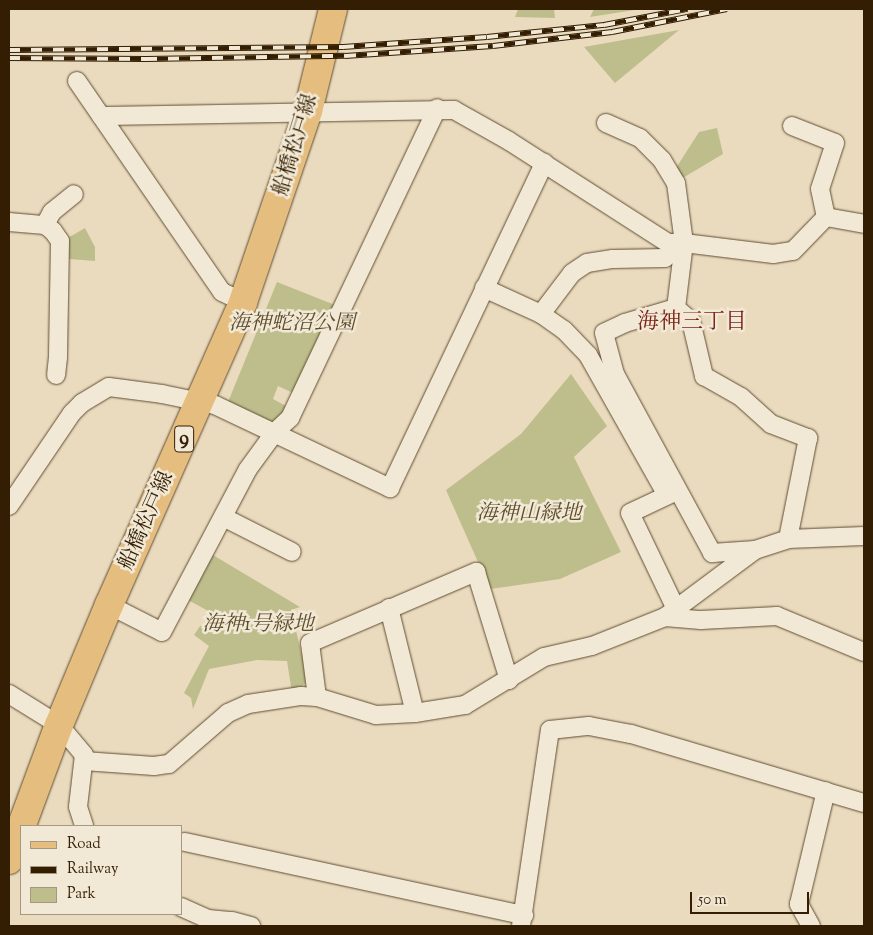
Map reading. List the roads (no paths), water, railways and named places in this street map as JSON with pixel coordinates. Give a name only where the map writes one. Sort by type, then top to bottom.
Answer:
[{"type":"main road","name":"船橋松戸線","points":[[22,825],[59,725],[109,605],[243,302],[308,111],[333,9]]},
{"type":"main road","name":"船橋松戸線","points":[[9,860],[20,830]]},
{"type":"street","points":[[76,81],[222,292],[243,302]]},
{"type":"street","points":[[109,605],[162,632],[248,469],[275,432],[290,418],[437,108]]},
{"type":"street","points":[[101,116],[437,108],[454,110],[544,163],[668,243],[684,243],[773,254],[793,251],[826,218]]},
{"type":"street","points":[[606,123],[640,138],[662,160],[676,183],[684,243],[676,308]]},
{"type":"street","points":[[792,126],[835,143],[820,189],[826,218]]},
{"type":"street","points":[[9,506],[72,413],[82,403],[109,387],[162,394],[215,405],[390,488],[544,163]]},
{"type":"street","points":[[45,225],[52,212],[74,194]]},
{"type":"street","points":[[826,218],[864,224]]},
{"type":"street","points":[[9,222],[45,225],[53,231],[60,241],[56,375]]},
{"type":"street","points":[[541,314],[572,273],[587,263],[613,259],[665,258],[684,243]]},
{"type":"street","points":[[484,288],[541,314],[564,330],[588,355],[672,493],[712,553],[755,550],[788,539],[864,536]]},
{"type":"street","points":[[672,493],[615,374],[604,333],[625,323],[676,308]]},
{"type":"street","points":[[676,308],[691,321],[704,376],[741,396],[771,424],[808,438],[788,539]]},
{"type":"street","points":[[671,613],[630,514],[672,493]]},
{"type":"street","points":[[223,517],[292,552]]},
{"type":"street","points":[[84,761],[154,766],[169,764],[228,713],[248,704],[301,696],[318,697],[376,715],[415,713],[465,704],[509,680],[544,657],[592,646],[671,613],[755,550]]},
{"type":"street","points":[[318,697],[310,643],[476,572],[509,680]]},
{"type":"street","points":[[389,608],[415,713]]},
{"type":"street","points":[[671,613],[701,620],[777,616],[864,652]]},
{"type":"street","points":[[11,701],[59,725],[84,755],[78,807],[84,825]]},
{"type":"street","points":[[184,842],[523,920],[550,730],[589,726],[631,734],[864,803]]},
{"type":"street","points":[[811,926],[799,904],[826,791]]},
{"type":"street","points":[[182,907],[208,919],[232,921],[251,926]]},
{"type":"railway","points":[[9,50],[343,47],[487,37],[604,25],[687,9]]},
{"type":"railway","points":[[9,58],[146,59],[345,56],[493,46],[612,32],[727,9]]},
{"type":"district","name":"海神三丁目","points":[[692,324]]},
{"type":"park label","name":"海神蛇沼公園","points":[[292,324]]},
{"type":"park label","name":"海神山緑地","points":[[529,514]]},
{"type":"park label","name":"海神1号緑地","points":[[258,625]]}]
